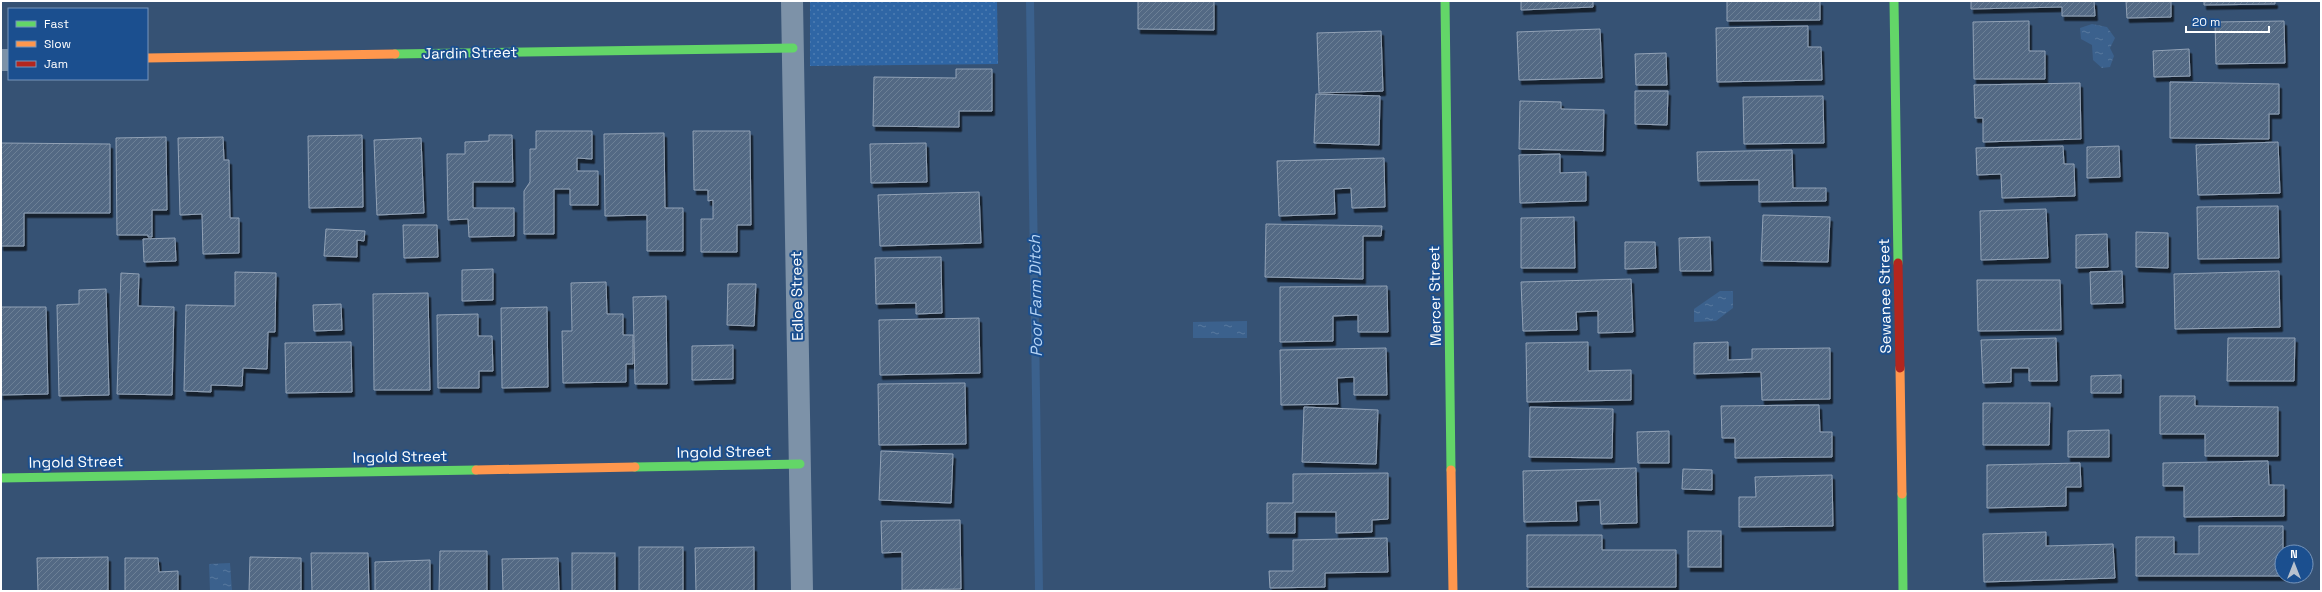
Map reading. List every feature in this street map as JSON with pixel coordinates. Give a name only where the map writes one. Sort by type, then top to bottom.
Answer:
[{"type":"street","name":"Edloe Street","points":[[792,1],[802,591]]},
{"type":"street","name":"Mercer Street","points":[[1445,1],[1453,591]]},
{"type":"street","name":"Sewanee Street","points":[[1894,1],[1903,591]]},
{"type":"street","name":"Jardin Street","points":[[148,58],[793,48]]},
{"type":"street","name":"Ingold Street","points":[[1,478],[800,464]]},
{"type":"shaded area","points":[[810,1],[997,1],[998,64],[810,66]]},
{"type":"water","points":[[2092,24],[2107,27],[2115,38],[2110,48],[2114,56],[2110,67],[2102,68],[2093,60],[2092,45],[2081,39],[2080,28]]},
{"type":"water","points":[[1720,291],[1733,291],[1733,308],[1716,321],[1694,322],[1694,309]]},
{"type":"water","points":[[1247,321],[1247,338],[1193,338],[1193,322]]},
{"type":"water","points":[[230,563],[232,591],[210,591],[209,564]]},
{"type":"building","points":[[1138,1],[1214,1],[1214,30],[1138,29]]},
{"type":"building","points":[[1521,1],[1593,1],[1593,7],[1521,10]]},
{"type":"building","points":[[1727,1],[1820,1],[1820,20],[1727,21]]},
{"type":"building","points":[[1971,1],[2094,1],[2095,16],[2062,16],[2062,7],[1971,9]]},
{"type":"building","points":[[2126,1],[2171,1],[2171,17],[2127,18]]},
{"type":"building","points":[[2204,1],[2275,1],[2275,4],[2204,5]]},
{"type":"building","points":[[2029,21],[2029,51],[2045,51],[2045,79],[1974,79],[1973,22]]},
{"type":"building","points":[[2284,21],[2285,63],[2216,64],[2215,22]]},
{"type":"building","points":[[1808,26],[1808,47],[1821,47],[1822,80],[1717,82],[1716,28]]},
{"type":"building","points":[[1600,29],[1602,78],[1519,80],[1517,32]]},
{"type":"building","points":[[1381,31],[1383,91],[1319,93],[1317,33]]},
{"type":"building","points":[[2189,49],[2190,76],[2154,77],[2153,51]]},
{"type":"building","points":[[1666,53],[1667,85],[1636,85],[1635,54]]},
{"type":"building","points":[[956,69],[992,69],[992,111],[959,111],[959,127],[873,126],[874,77],[956,78]]},
{"type":"building","points":[[2170,82],[2279,84],[2279,114],[2269,114],[2269,139],[2170,138]]},
{"type":"building","points":[[2080,83],[2081,139],[1983,142],[1983,118],[1975,118],[1974,85]]},
{"type":"building","points":[[1635,91],[1668,91],[1667,125],[1635,124]]},
{"type":"building","points":[[1316,94],[1380,96],[1379,145],[1314,143]]},
{"type":"building","points":[[1823,96],[1824,143],[1744,144],[1743,97]]},
{"type":"building","points":[[1520,101],[1561,102],[1561,109],[1604,110],[1603,151],[1519,149]]},
{"type":"building","points":[[536,131],[592,131],[592,159],[577,158],[577,171],[598,171],[598,205],[570,205],[570,189],[554,189],[554,234],[524,234],[524,191],[530,182],[530,149],[536,149]]},
{"type":"building","points":[[693,131],[750,131],[751,225],[737,225],[737,252],[701,252],[701,219],[713,219],[713,200],[708,201],[708,190],[694,190]]},
{"type":"building","points":[[664,133],[665,208],[683,208],[683,251],[647,251],[647,215],[605,216],[604,134]]},
{"type":"building","points":[[362,135],[363,207],[309,208],[308,136]]},
{"type":"building","points":[[489,135],[512,135],[513,182],[473,182],[473,208],[514,208],[514,236],[469,237],[468,219],[448,220],[447,154],[465,154],[465,142],[489,141]]},
{"type":"building","points":[[166,137],[167,210],[152,210],[152,237],[148,237],[148,235],[117,235],[116,138]]},
{"type":"building","points":[[223,137],[224,160],[229,160],[230,218],[239,218],[239,253],[203,254],[202,214],[180,215],[178,138]]},
{"type":"building","points":[[421,138],[424,213],[377,215],[374,140]]},
{"type":"building","points":[[2278,142],[2280,193],[2198,195],[2196,145]]},
{"type":"building","points":[[1,143],[110,144],[110,213],[24,213],[24,246],[1,246]]},
{"type":"building","points":[[926,143],[927,182],[871,183],[870,144]]},
{"type":"building","points":[[2063,146],[2064,164],[2074,164],[2075,196],[2002,198],[2001,174],[1977,175],[1976,148]]},
{"type":"building","points":[[2119,146],[2120,177],[2087,178],[2087,147]]},
{"type":"building","points":[[1792,150],[1793,188],[1826,188],[1826,201],[1759,202],[1759,180],[1698,181],[1697,152]]},
{"type":"building","points":[[1560,154],[1560,173],[1586,172],[1586,201],[1520,203],[1519,155]]},
{"type":"building","points":[[1384,158],[1385,207],[1352,208],[1351,188],[1334,189],[1335,214],[1279,216],[1277,161]]},
{"type":"building","points":[[979,192],[981,243],[880,246],[878,195]]},
{"type":"building","points":[[2278,206],[2279,258],[2198,259],[2197,207]]},
{"type":"building","points":[[2046,209],[2048,258],[1981,260],[1980,211]]},
{"type":"building","points":[[1763,215],[1830,217],[1828,262],[1761,261]]},
{"type":"building","points":[[1574,217],[1575,268],[1521,268],[1521,218]]},
{"type":"building","points":[[1266,224],[1382,226],[1381,236],[1363,236],[1363,279],[1265,277]]},
{"type":"building","points":[[403,225],[437,225],[438,257],[404,258]]},
{"type":"building","points":[[326,229],[365,231],[364,241],[357,240],[357,257],[324,256]]},
{"type":"building","points":[[2136,232],[2168,233],[2168,268],[2136,267]]},
{"type":"building","points":[[2107,234],[2108,267],[2076,268],[2076,235]]},
{"type":"building","points":[[1710,237],[1711,271],[1680,271],[1679,238]]},
{"type":"building","points":[[175,238],[176,261],[144,262],[143,239]]},
{"type":"building","points":[[1625,242],[1655,242],[1656,268],[1625,269]]},
{"type":"building","points":[[941,257],[942,313],[916,314],[916,303],[876,304],[875,258]]},
{"type":"building","points":[[493,269],[493,300],[462,301],[462,270]]},
{"type":"building","points":[[2122,271],[2123,303],[2091,304],[2090,272]]},
{"type":"building","points":[[2279,271],[2280,327],[2175,329],[2174,274]]},
{"type":"building","points":[[235,272],[276,273],[275,332],[268,332],[267,369],[243,368],[242,386],[211,385],[211,392],[184,391],[186,305],[235,306]]},
{"type":"building","points":[[121,273],[139,274],[138,306],[174,307],[172,395],[117,394]]},
{"type":"building","points":[[1631,279],[1633,332],[1598,333],[1598,311],[1576,312],[1577,330],[1523,331],[1521,282]]},
{"type":"building","points":[[1977,280],[2060,280],[2061,330],[1978,331]]},
{"type":"building","points":[[606,282],[607,314],[623,314],[623,335],[633,335],[633,364],[626,364],[626,382],[563,383],[562,331],[572,331],[571,283]]},
{"type":"building","points":[[728,284],[756,284],[754,326],[727,325]]},
{"type":"building","points":[[1387,286],[1388,332],[1358,332],[1358,315],[1333,316],[1333,341],[1280,342],[1280,287]]},
{"type":"building","points":[[106,289],[109,395],[59,396],[57,305],[79,304],[79,290]]},
{"type":"building","points":[[428,293],[430,390],[374,390],[373,294]]},
{"type":"building","points":[[666,296],[667,384],[635,384],[633,297]]},
{"type":"building","points":[[341,304],[342,330],[314,331],[313,305]]},
{"type":"building","points":[[1,307],[46,307],[48,394],[1,395]]},
{"type":"building","points":[[547,307],[548,387],[502,388],[501,308]]},
{"type":"building","points":[[478,314],[478,336],[492,336],[493,371],[479,371],[479,388],[438,388],[437,315]]},
{"type":"building","points":[[979,318],[980,373],[880,375],[879,320]]},
{"type":"building","points":[[2056,338],[2057,381],[2029,381],[2029,368],[2011,368],[2011,382],[1983,383],[1981,340]]},
{"type":"building","points":[[2228,338],[2295,338],[2294,381],[2227,381]]},
{"type":"building","points":[[351,342],[352,392],[286,393],[285,343]]},
{"type":"building","points":[[1588,342],[1588,371],[1631,370],[1631,400],[1527,402],[1526,343]]},
{"type":"building","points":[[1728,342],[1728,360],[1752,359],[1752,349],[1830,348],[1830,399],[1762,400],[1761,372],[1694,374],[1694,343]]},
{"type":"building","points":[[733,345],[733,379],[692,380],[692,346]]},
{"type":"building","points":[[1386,348],[1387,395],[1354,395],[1354,377],[1337,378],[1338,404],[1281,405],[1280,350]]},
{"type":"building","points":[[2121,375],[2121,393],[2091,393],[2091,376]]},
{"type":"building","points":[[965,383],[966,444],[879,445],[878,384]]},
{"type":"building","points":[[2160,396],[2195,396],[2195,406],[2278,407],[2278,456],[2205,456],[2205,434],[2160,434]]},
{"type":"building","points":[[1983,403],[2050,403],[2049,445],[1983,445]]},
{"type":"building","points":[[1819,405],[1820,432],[1832,432],[1832,457],[1735,458],[1735,438],[1722,438],[1721,406]]},
{"type":"building","points":[[1304,407],[1378,410],[1376,464],[1302,462]]},
{"type":"building","points":[[1530,407],[1613,409],[1612,458],[1529,457]]},
{"type":"building","points":[[2109,430],[2109,457],[2068,457],[2068,431]]},
{"type":"building","points":[[1669,431],[1669,463],[1638,463],[1637,432]]},
{"type":"building","points":[[881,451],[953,454],[951,503],[879,500]]},
{"type":"building","points":[[2268,461],[2269,485],[2284,485],[2284,516],[2184,517],[2184,486],[2163,486],[2163,463]]},
{"type":"building","points":[[2080,463],[2081,487],[2066,487],[2066,506],[1987,508],[1987,465]]},
{"type":"building","points":[[1636,468],[1637,523],[1601,524],[1600,500],[1576,501],[1577,521],[1524,522],[1523,471]]},
{"type":"building","points":[[1683,469],[1712,470],[1712,490],[1682,489]]},
{"type":"building","points":[[1388,473],[1388,519],[1372,520],[1372,532],[1336,533],[1336,512],[1295,512],[1295,533],[1267,533],[1267,503],[1293,503],[1293,474]]},
{"type":"building","points":[[1832,475],[1833,526],[1739,527],[1739,497],[1756,497],[1755,477]]},
{"type":"building","points":[[960,520],[961,589],[902,590],[902,552],[882,553],[881,521]]},
{"type":"building","points":[[2199,526],[2283,526],[2283,544],[2274,544],[2274,576],[2136,576],[2136,537],[2174,537],[2174,554],[2199,554]]},
{"type":"building","points":[[1688,531],[1721,531],[1721,567],[1688,567]]},
{"type":"building","points":[[2046,532],[2046,546],[2113,544],[2115,578],[1984,582],[1983,534]]},
{"type":"building","points":[[1527,535],[1602,535],[1602,550],[1676,550],[1676,587],[1527,587]]},
{"type":"building","points":[[1387,538],[1388,572],[1325,573],[1325,587],[1270,588],[1269,571],[1293,571],[1293,540]]},
{"type":"building","points":[[639,547],[683,547],[683,591],[639,591]]},
{"type":"building","points":[[754,547],[754,591],[696,591],[695,548]]},
{"type":"building","points":[[440,551],[487,551],[487,591],[439,591]]},
{"type":"building","points":[[311,553],[368,553],[369,591],[312,591]]},
{"type":"building","points":[[572,553],[615,553],[615,591],[572,591]]},
{"type":"building","points":[[108,557],[108,591],[38,591],[37,558]]},
{"type":"building","points":[[250,557],[301,558],[301,591],[249,591]]},
{"type":"building","points":[[125,558],[158,558],[159,572],[178,571],[178,591],[125,591]]},
{"type":"building","points":[[558,558],[559,591],[503,591],[502,559]]},
{"type":"building","points":[[430,560],[430,591],[375,591],[375,562]]},
{"type":"waterway","name":"Poor Farm Ditch","points":[[1030,1],[1039,591]]},
{"type":"traffic: fast","points":[[1445,1],[1451,470]]},
{"type":"traffic: fast","points":[[1894,1],[1898,263]]},
{"type":"traffic: fast","points":[[395,54],[793,48]]},
{"type":"traffic: fast","points":[[635,467],[800,464]]},
{"type":"traffic: fast","points":[[1,478],[476,470]]},
{"type":"traffic: fast","points":[[1902,494],[1903,591]]},
{"type":"traffic: slow","points":[[148,58],[395,54]]},
{"type":"traffic: slow","points":[[1900,368],[1902,494]]},
{"type":"traffic: slow","points":[[476,470],[635,467]]},
{"type":"traffic: slow","points":[[1451,470],[1453,591]]},
{"type":"traffic: jam","points":[[1898,263],[1900,368]]}]
